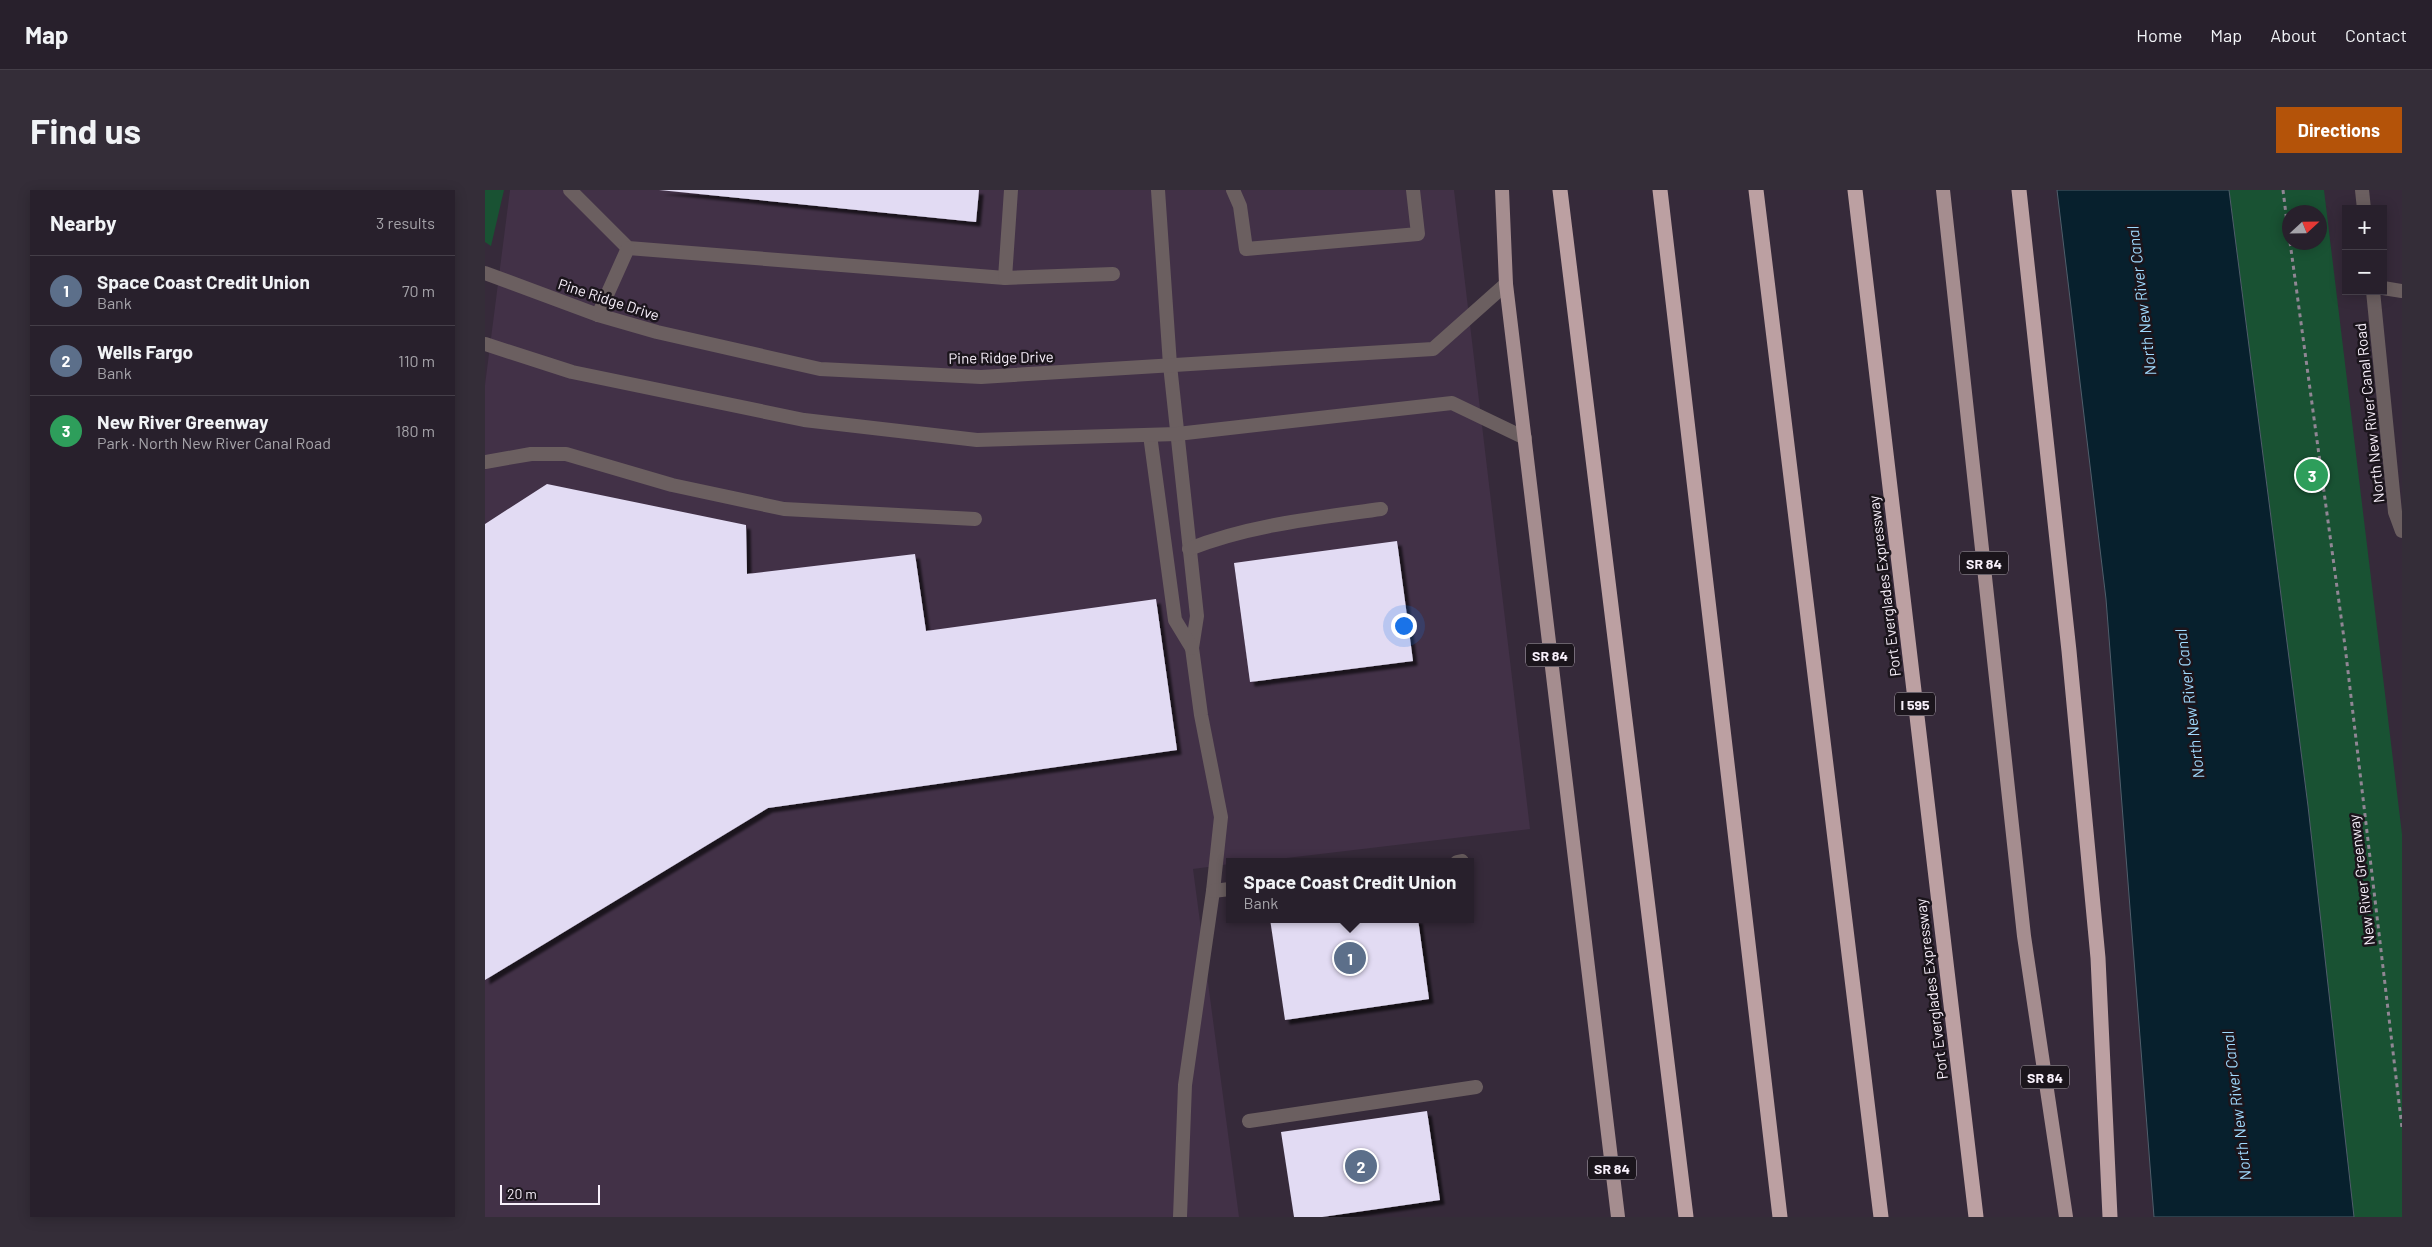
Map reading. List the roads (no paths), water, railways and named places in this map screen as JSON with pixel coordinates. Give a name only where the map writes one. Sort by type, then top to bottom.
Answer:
[{"type":"highway","points":[[1560,190],[1686,1217]]},
{"type":"highway","points":[[1660,190],[1780,1217]]},
{"type":"highway","points":[[1756,190],[1881,1217]]},
{"type":"highway","name":"Port Everglades Expressway","points":[[1855,190],[1976,1217]]},
{"type":"highway","points":[[2019,190],[2065,622],[2098,958],[2110,1217]]},
{"type":"main road","name":"SR 84","points":[[1502,190],[1507,284],[1618,1217]]},
{"type":"main road","name":"SR 84","points":[[1943,190],[2025,936],[2066,1217]]},
{"type":"street","points":[[570,190],[628,248],[1005,278],[1113,274]]},
{"type":"street","points":[[1005,278],[1011,190]]},
{"type":"street","points":[[1158,190],[1170,365],[1197,616],[1192,648],[1201,715],[1221,817],[1213,891],[1185,1085],[1180,1217]]},
{"type":"street","points":[[1233,190],[1240,206],[1246,248],[1418,234],[1413,190]]},
{"type":"street","points":[[2363,190],[2364,205]]},
{"type":"street","points":[[598,315],[628,248]]},
{"type":"street","name":"Pine Ridge Drive","points":[[485,273],[598,315],[657,332],[820,369],[981,376],[1433,349],[1507,284]]},
{"type":"street","points":[[2387,289],[2402,291]]},
{"type":"street","name":"North New River Canal Road","points":[[2373,295],[2395,512],[2402,531]]},
{"type":"street","points":[[485,344],[573,372],[804,420],[977,440],[1177,434],[1452,403],[1525,438]]},
{"type":"street","points":[[1150,435],[1175,620],[1192,648]]},
{"type":"street","points":[[485,462],[531,454],[566,454],[672,485],[784,509],[975,519]]},
{"type":"street","points":[[1189,549],[1217,538],[1317,518],[1381,509]]},
{"type":"street","points":[[1213,891],[1226,889]]},
{"type":"street","points":[[1249,1121],[1476,1088]]},
{"type":"water","name":"North New River Canal","points":[[2057,190],[2229,190],[2308,806],[2354,1217],[2154,1217],[2106,599]]},
{"type":"place","name":"New River Greenway","points":[[2312,475]]},
{"type":"place","name":"Space Coast Credit Union","points":[[1350,958]]},
{"type":"place","name":"Wells Fargo","points":[[1361,1166]]}]
